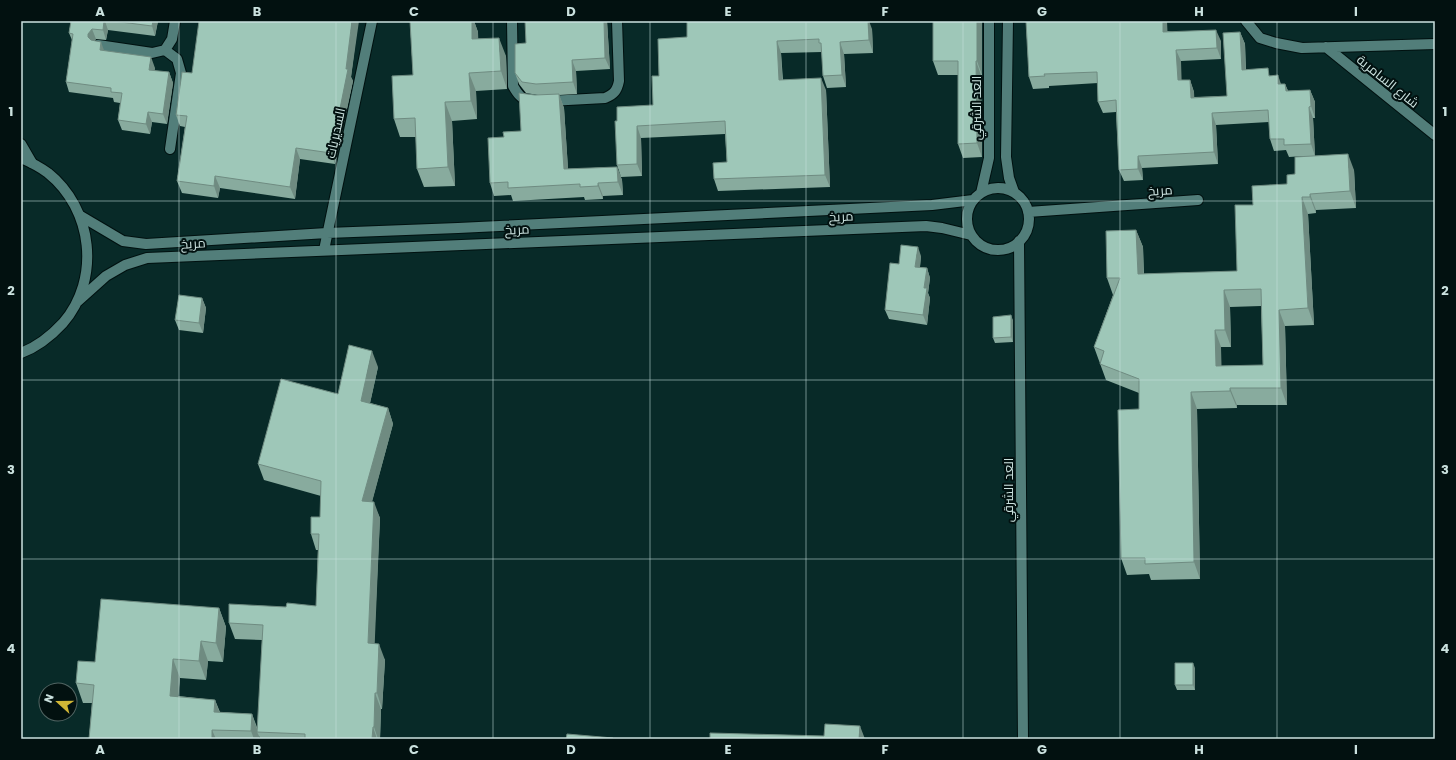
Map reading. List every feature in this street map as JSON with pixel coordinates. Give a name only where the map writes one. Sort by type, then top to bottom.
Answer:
[{"type":"street","points":[[98,45],[152,53],[164,50],[172,39],[175,21]]},
{"type":"street","name":"السديريات","points":[[324,250],[372,21]]},
{"type":"street","points":[[512,21],[513,86],[521,97],[534,102],[606,98],[613,94],[618,89],[619,81],[617,21]]},
{"type":"street","name":"العد الشرقي","points":[[977,196],[989,158],[989,21]]},
{"type":"street","points":[[1008,21],[1006,157],[1009,178],[1014,192],[1023,201],[1028,212],[1029,220],[1024,235],[1013,246],[1006,249],[990,249],[982,246],[971,235],[967,221],[970,206],[977,196],[994,188],[1014,192]]},
{"type":"street","points":[[1246,21],[1260,38],[1276,44],[1302,48],[1435,44]]},
{"type":"street","name":"شارع السامرية","points":[[1326,47],[1435,135]]},
{"type":"street","points":[[164,50],[177,59],[181,73],[170,149]]},
{"type":"street","points":[[21,144],[32,163]]},
{"type":"street","points":[[21,158],[48,173],[71,199],[85,232],[87,250],[87,268],[83,285],[77,302],[68,317],[42,342],[23,354]]},
{"type":"street","name":"مريخ","points":[[79,215],[123,241],[146,244],[327,233],[466,228],[934,205],[977,196]]},
{"type":"street","name":"مريخ","points":[[1028,212],[1198,200]]},
{"type":"street","name":"مريخ","points":[[77,302],[106,276],[125,265],[147,258],[926,226],[971,235]]},
{"type":"street","name":"العد الشرقي","points":[[1019,241],[1022,739]]},
{"type":"building","points":[[71,21],[104,21],[103,30],[92,29],[88,34],[88,37],[91,40],[101,42],[100,50],[151,57],[149,70],[169,72],[163,114],[148,112],[146,124],[118,120],[122,93],[111,92],[111,88],[66,82],[73,34],[69,33]]},
{"type":"building","points":[[113,21],[153,21],[152,26]]},
{"type":"building","points":[[199,21],[352,21],[346,69],[348,69],[331,153],[296,148],[290,187],[215,176],[214,186],[177,181],[187,116],[176,115],[182,72],[192,73]]},
{"type":"building","points":[[410,21],[472,21],[472,39],[499,38],[501,71],[469,73],[471,101],[445,102],[448,167],[417,169],[415,118],[394,119],[392,76],[413,75]]},
{"type":"building","points":[[525,21],[604,21],[605,58],[572,60],[573,82],[536,84],[522,82],[515,73],[515,44],[526,43]]},
{"type":"building","points":[[687,21],[868,21],[869,40],[840,42],[842,75],[823,76],[821,43],[819,43],[819,39],[777,41],[779,80],[821,78],[825,175],[714,179],[713,163],[727,162],[725,121],[637,126],[637,164],[617,165],[615,121],[617,121],[617,107],[653,105],[652,76],[659,76],[658,39],[687,37]]},
{"type":"building","points":[[933,21],[977,21],[977,143],[958,144],[958,61],[933,61]]},
{"type":"building","points":[[1026,21],[1163,21],[1163,32],[1216,30],[1217,48],[1176,50],[1178,80],[1190,80],[1191,98],[1227,96],[1223,33],[1240,32],[1242,70],[1268,68],[1269,76],[1278,75],[1278,84],[1285,84],[1286,91],[1310,90],[1311,106],[1309,107],[1311,144],[1284,145],[1284,139],[1270,139],[1268,110],[1212,113],[1214,152],[1138,156],[1138,169],[1119,170],[1116,100],[1098,102],[1097,72],[1044,74],[1045,76],[1029,77]]},
{"type":"building","points":[[519,93],[535,95],[559,94],[564,169],[617,167],[618,182],[598,183],[598,186],[580,187],[580,184],[508,188],[508,182],[490,183],[488,138],[504,137],[503,132],[521,131]]},
{"type":"building","points":[[1348,154],[1350,191],[1310,194],[1310,197],[1302,197],[1308,308],[1279,310],[1281,388],[1230,388],[1230,391],[1191,392],[1194,562],[1145,564],[1145,558],[1121,558],[1118,410],[1139,409],[1139,379],[1100,364],[1104,351],[1094,347],[1120,278],[1107,278],[1106,231],[1136,230],[1138,274],[1237,271],[1235,205],[1253,205],[1252,186],[1287,184],[1287,175],[1295,174],[1295,157]],"holes":[[[1261,289],[1263,365],[1216,366],[1215,330],[1225,330],[1224,290]]]},
{"type":"building","points":[[901,245],[918,247],[915,267],[927,268],[924,288],[927,288],[923,315],[885,310],[890,263],[899,264]]},
{"type":"building","points":[[179,295],[202,298],[199,323],[175,320]]},
{"type":"building","points":[[1011,315],[1011,337],[993,338],[993,317]]},
{"type":"building","points":[[349,345],[372,351],[361,401],[388,408],[362,501],[374,502],[368,643],[379,644],[377,693],[375,693],[374,727],[372,739],[305,739],[305,734],[257,732],[263,625],[229,623],[229,604],[286,607],[287,603],[316,606],[319,534],[311,534],[311,517],[320,517],[321,481],[258,464],[281,379],[338,394]]},
{"type":"building","points":[[101,599],[219,608],[216,643],[201,641],[199,661],[173,659],[170,696],[215,700],[214,712],[252,714],[251,731],[212,730],[212,739],[89,739],[94,685],[76,682],[78,661],[95,662]]},
{"type":"building","points":[[1175,663],[1193,663],[1193,685],[1175,685]]},
{"type":"building","points":[[825,724],[860,726],[859,739],[710,739],[710,733],[824,736]]},
{"type":"building","points":[[567,734],[613,738],[613,739],[566,739]]}]
